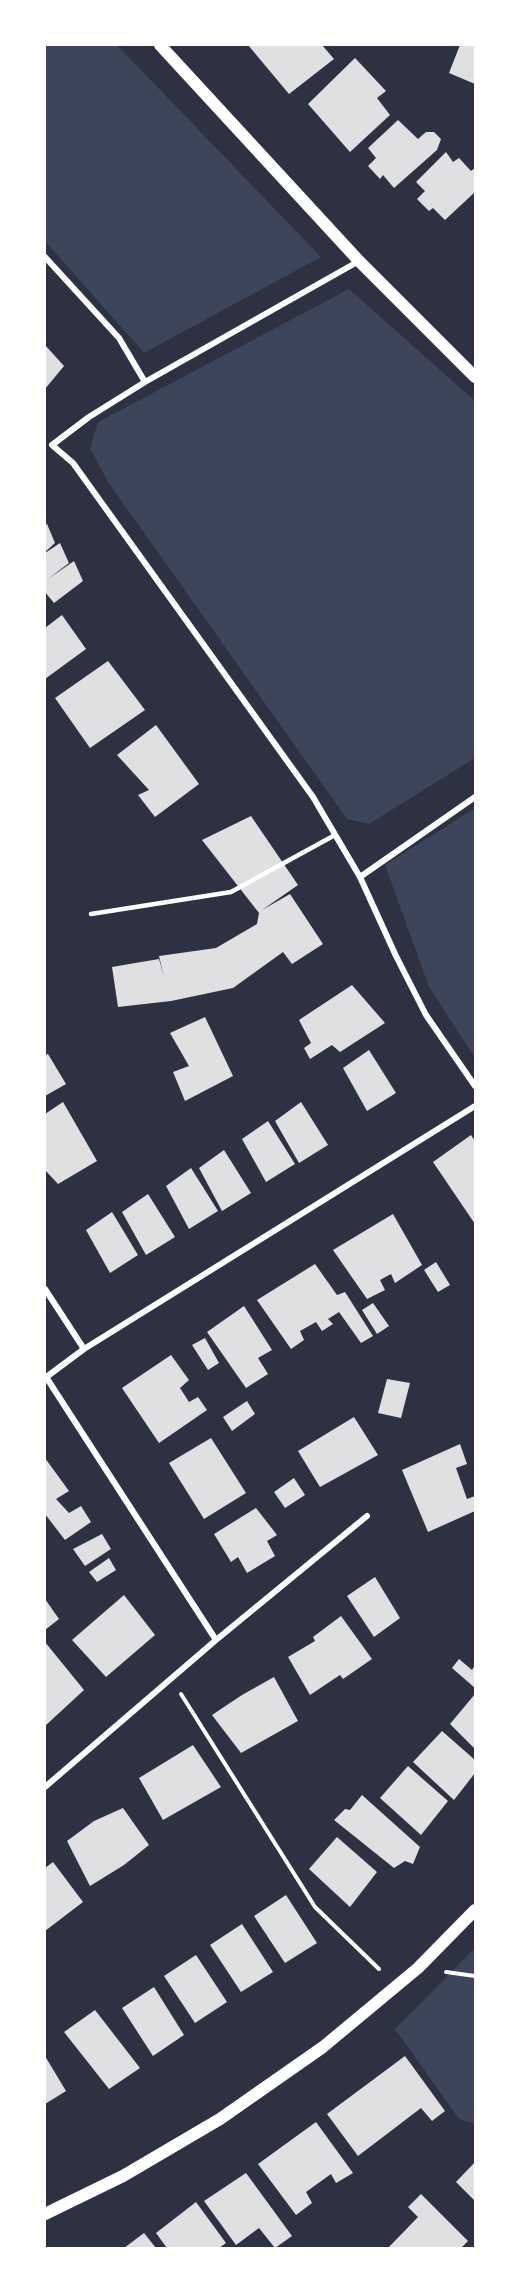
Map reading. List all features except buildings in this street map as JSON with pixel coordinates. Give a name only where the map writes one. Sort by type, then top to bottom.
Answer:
[{"type":"main road","points":[[160,45],[359,261],[475,377]]},
{"type":"main road","points":[[45,2214],[123,2176],[220,2119],[323,2047],[418,1968],[475,1910]]},
{"type":"street","points":[[45,256],[119,338],[145,382]]},
{"type":"street","points":[[359,261],[145,382],[49,443],[80,472],[313,797],[360,877],[426,1015],[475,1086]]},
{"type":"street","points":[[360,877],[475,797]]},
{"type":"street","points":[[216,1640],[46,1378],[84,1349],[475,1106]]},
{"type":"street","points":[[45,1289],[84,1349]]},
{"type":"street","points":[[45,1787],[216,1640],[367,1516]]},
{"type":"lane","points":[[92,914],[231,892],[335,835]]},
{"type":"path","points":[[171,1678],[315,1907],[396,1986]]},
{"type":"shaded area","points":[[45,45],[117,45],[321,257],[144,353],[45,241]]},
{"type":"shaded area","points":[[349,289],[475,401],[475,758],[369,824],[347,819],[108,482],[90,448],[98,422]]},
{"type":"shaded area","points":[[475,808],[475,1058],[429,987],[385,865]]},
{"type":"shaded area","points":[[475,1948],[475,2124],[459,2119],[395,2029]]}]
